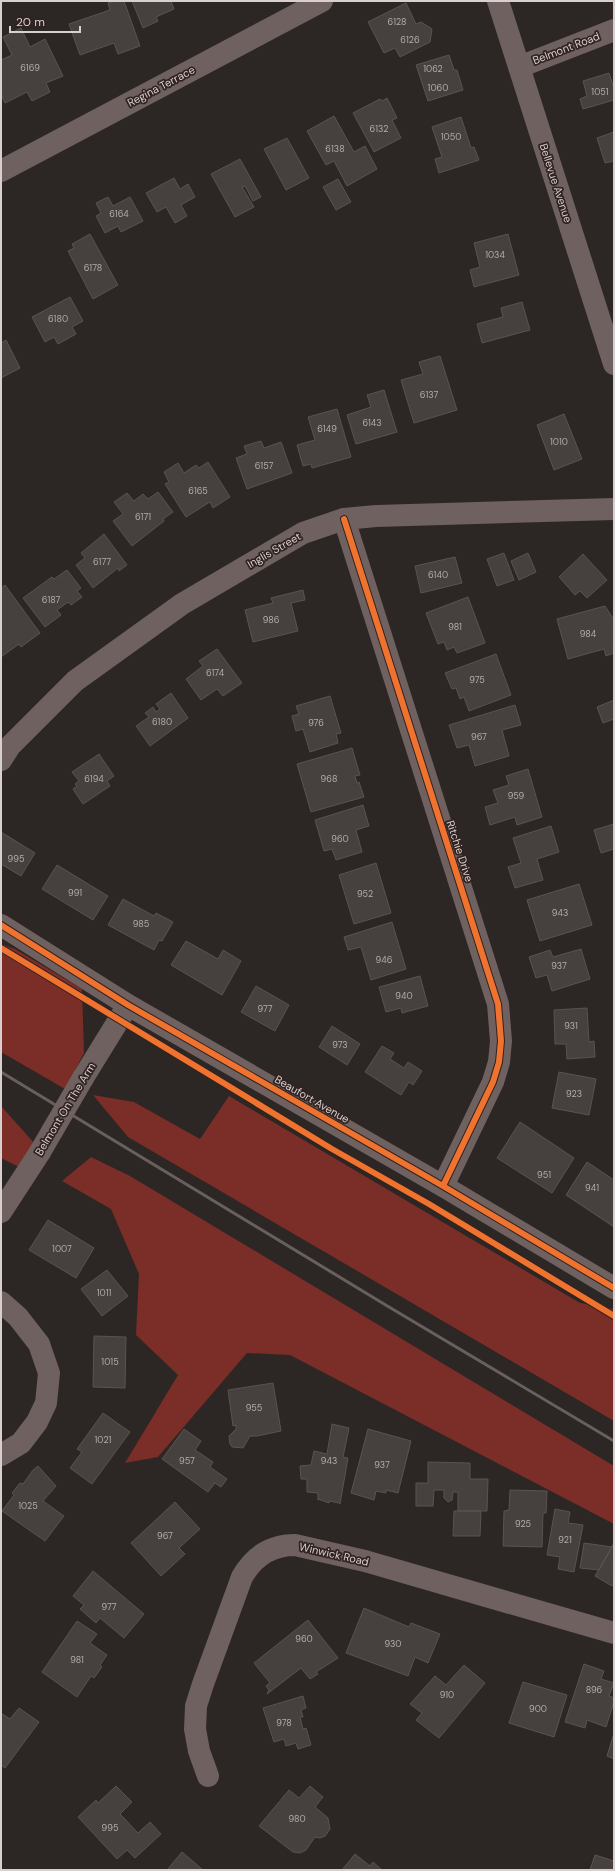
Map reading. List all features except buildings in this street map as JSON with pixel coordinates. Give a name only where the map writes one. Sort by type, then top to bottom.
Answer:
[{"type":"street","name":"Regina Terrace","points":[[1,171],[322,1]]},
{"type":"street","name":"Bellevue Avenue","points":[[498,1],[614,364]]},
{"type":"street","name":"Belmont Road","points":[[519,67],[614,30]]},
{"type":"street","name":"Inglis Street","points":[[1,760],[10,746],[75,681],[182,604],[303,533],[344,519],[376,516],[614,509]]},
{"type":"street","name":"Ritchie Drive","points":[[344,519],[498,1004],[501,1041],[499,1062],[493,1082],[443,1186]]},
{"type":"street","name":"Beaufort Avenue","points":[[1,925],[128,1005],[443,1186],[614,1288]]},
{"type":"street","name":"Belmont On The Arm","points":[[1,1212],[40,1152],[128,1005]]},
{"type":"street","points":[[1,1302],[18,1317],[39,1344],[48,1373],[46,1402],[37,1422],[21,1443],[1,1455]]},
{"type":"street","name":"Winwick Road","points":[[208,1776],[199,1751],[195,1729],[196,1706],[202,1684],[242,1576],[253,1561],[268,1550],[287,1544],[306,1546],[365,1560],[614,1633]]},
{"type":"shaded area","points":[[1,944],[15,949],[82,989],[84,1053],[65,1089],[1,1052]]},
{"type":"shaded area","points":[[93,1095],[134,1102],[200,1139],[229,1096],[580,1303],[614,1309],[614,1421],[128,1137]]},
{"type":"shaded area","points":[[1,1106],[35,1144],[19,1167],[1,1158]]},
{"type":"shaded area","points":[[91,1157],[130,1176],[614,1466],[614,1524],[290,1355],[247,1353],[158,1457],[125,1463],[178,1375],[136,1335],[139,1274],[111,1209],[62,1181]]},
{"type":"railway","points":[[1,1072],[389,1307],[614,1441]]},
{"type":"cycle path","points":[[344,519],[498,1004],[501,1041],[499,1062],[493,1082],[443,1186]]},
{"type":"cycle path","points":[[1,925],[128,1005],[443,1186],[614,1288]]},
{"type":"cycle path","points":[[1,948],[332,1149],[429,1204],[614,1316]]}]
